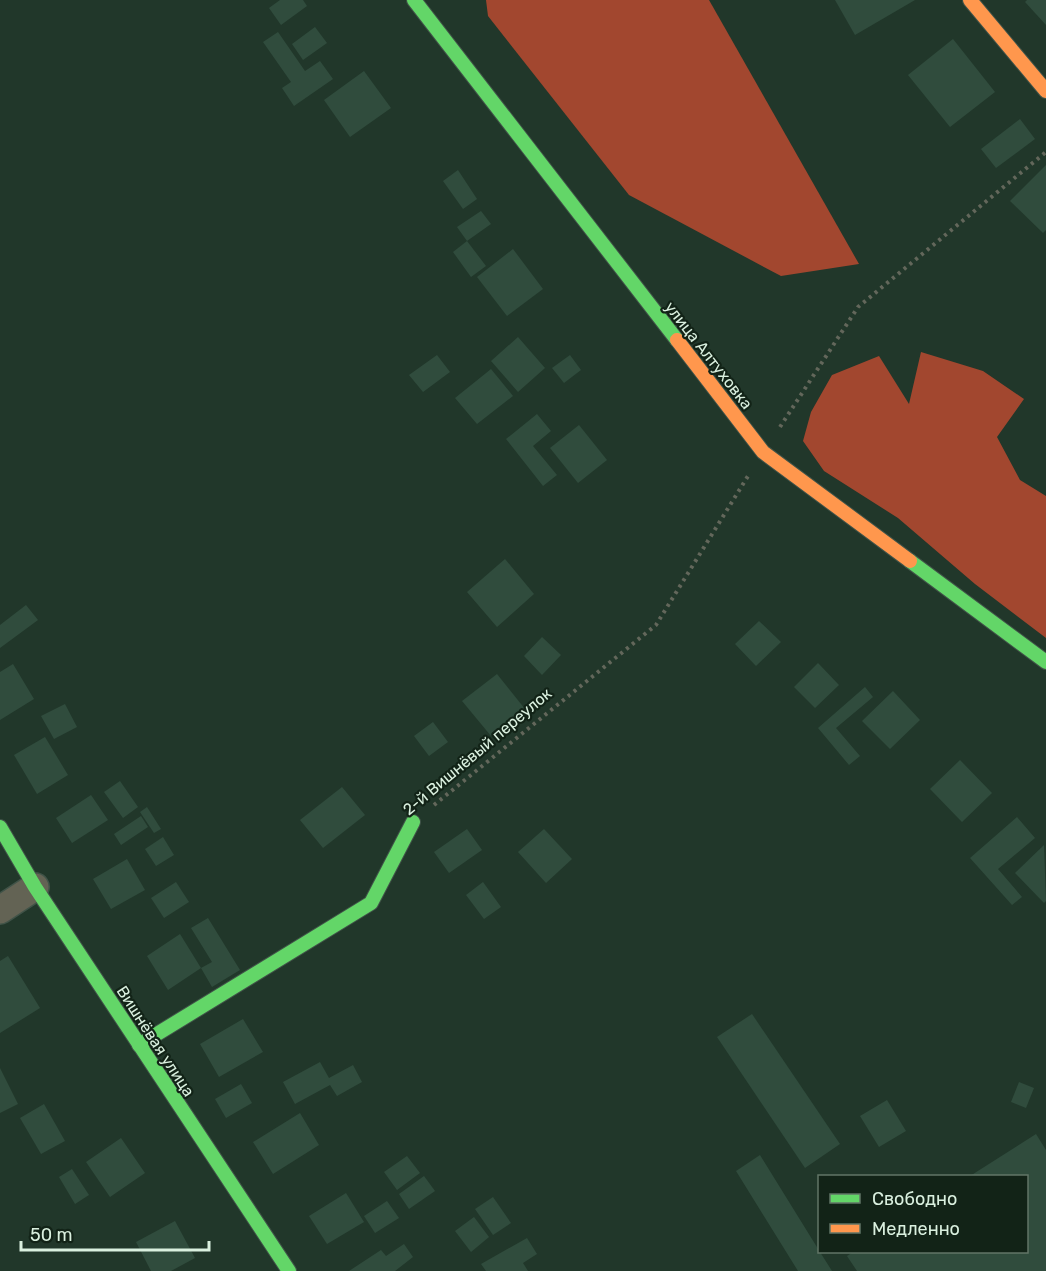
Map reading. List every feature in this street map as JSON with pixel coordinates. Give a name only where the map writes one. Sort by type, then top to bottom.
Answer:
[{"type":"street","name":"улица Алтуховка","points":[[414,0],[763,452],[1046,662]]},
{"type":"street","points":[[970,0],[1046,91]]},
{"type":"street","name":"2-й Вишнёвый переулок","points":[[139,1046],[371,903],[412,822]]},
{"type":"street","name":"Вишнёвая улица","points":[[0,827],[35,887],[289,1271]]},
{"type":"street","points":[[0,910],[35,887]]},
{"type":"path","name":"2-й Вишнёвый переулок","points":[[412,822],[657,625],[763,452],[858,307],[1046,152]]},
{"type":"shaded area","points":[[486,0],[709,0],[859,264],[781,276],[629,195],[488,16]]},
{"type":"shaded area","points":[[921,352],[983,371],[1024,399],[997,437],[1020,480],[1046,496],[1046,638],[975,584],[898,518],[824,471],[803,441],[811,412],[832,375],[879,356],[909,404]]},
{"type":"building","points":[[280,0],[303,0],[307,6],[281,25],[269,8]]},
{"type":"building","points":[[835,0],[915,0],[855,35]]},
{"type":"building","points":[[1027,0],[1046,0],[1046,25],[1025,2]]},
{"type":"building","points":[[315,27],[327,43],[303,60],[292,44]]},
{"type":"building","points":[[278,32],[305,71],[320,61],[333,79],[294,106],[282,88],[291,82],[263,42]]},
{"type":"building","points":[[953,39],[995,92],[950,127],[908,75]]},
{"type":"building","points":[[364,71],[391,108],[350,137],[324,100]]},
{"type":"building","points":[[1020,119],[1035,139],[996,168],[981,149]]},
{"type":"building","points":[[1046,165],[1046,230],[1043,233],[1010,201]]},
{"type":"building","points":[[458,170],[477,199],[463,209],[443,181]]},
{"type":"building","points":[[481,211],[491,224],[467,241],[457,227]]},
{"type":"building","points":[[467,241],[486,266],[471,277],[453,252]]},
{"type":"building","points":[[513,249],[543,289],[507,316],[477,277]]},
{"type":"building","points":[[518,337],[545,368],[518,392],[491,361]]},
{"type":"building","points":[[437,355],[450,372],[423,392],[409,375]]},
{"type":"building","points":[[570,355],[581,370],[564,383],[552,368]]},
{"type":"building","points":[[491,369],[513,396],[477,424],[455,398]]},
{"type":"building","points":[[537,414],[551,431],[533,446],[557,475],[543,486],[506,439]]},
{"type":"building","points":[[579,425],[607,460],[578,483],[550,448]]},
{"type":"building","points":[[505,559],[534,594],[497,627],[467,592]]},
{"type":"building","points":[[26,605],[38,620],[0,648],[0,625]]},
{"type":"building","points":[[759,621],[781,642],[756,666],[735,644]]},
{"type":"building","points":[[542,637],[561,655],[542,675],[524,656]]},
{"type":"building","points":[[818,663],[839,685],[815,708],[794,687]]},
{"type":"building","points":[[13,664],[34,699],[0,720],[0,672]]},
{"type":"building","points":[[497,674],[525,709],[491,736],[462,701]]},
{"type":"building","points":[[865,687],[873,697],[836,728],[860,756],[849,765],[818,728]]},
{"type":"building","points":[[893,691],[920,720],[890,749],[862,721]]},
{"type":"building","points":[[65,704],[77,727],[54,739],[41,716]]},
{"type":"building","points":[[433,722],[448,742],[429,756],[414,736]]},
{"type":"building","points":[[45,737],[68,775],[37,794],[14,755]]},
{"type":"building","points":[[960,760],[992,793],[962,822],[930,789]]},
{"type":"building","points":[[120,781],[138,807],[123,818],[104,792]]},
{"type":"building","points":[[342,787],[365,815],[323,848],[300,820]]},
{"type":"building","points":[[91,795],[108,820],[72,843],[56,818]]},
{"type":"building","points":[[147,807],[161,829],[154,833],[140,812]]},
{"type":"building","points":[[141,816],[148,827],[121,845],[114,834]]},
{"type":"building","points":[[1017,817],[1035,838],[998,869],[1022,897],[1012,905],[970,858]]},
{"type":"building","points":[[467,829],[482,850],[449,873],[434,852]]},
{"type":"building","points":[[544,829],[572,859],[546,883],[518,852]]},
{"type":"building","points":[[163,837],[174,855],[156,866],[145,849]]},
{"type":"building","points":[[1044,845],[1046,901],[1044,903],[1015,873]]},
{"type":"building","points":[[127,859],[145,890],[111,909],[93,879]]},
{"type":"building","points":[[176,882],[189,902],[164,918],[151,898]]},
{"type":"building","points":[[483,882],[501,907],[484,919],[466,895]]},
{"type":"building","points":[[208,918],[240,970],[212,987],[201,968],[212,962],[191,928]]},
{"type":"building","points":[[180,934],[201,968],[168,990],[147,956]]},
{"type":"building","points":[[8,956],[40,1008],[0,1033],[0,961]]},
{"type":"building","points":[[752,1014],[840,1144],[805,1168],[717,1037]]},
{"type":"building","points":[[243,1019],[263,1052],[219,1077],[200,1044]]},
{"type":"building","points":[[320,1062],[329,1078],[353,1065],[362,1082],[337,1096],[330,1085],[295,1104],[283,1082]]},
{"type":"building","points":[[0,1068],[18,1104],[0,1113]]},
{"type":"building","points":[[1019,1082],[1034,1088],[1026,1108],[1011,1102]]},
{"type":"building","points":[[241,1084],[252,1103],[226,1118],[215,1099]]},
{"type":"building","points":[[887,1100],[906,1131],[879,1147],[860,1116]]},
{"type":"building","points":[[44,1104],[65,1141],[41,1154],[20,1118]]},
{"type":"building","points":[[300,1113],[319,1145],[273,1174],[253,1142]]},
{"type":"building","points":[[1036,1134],[1046,1150],[1046,1271],[857,1271],[847,1256],[852,1253],[1028,1253],[1028,1175],[972,1175]]},
{"type":"building","points":[[121,1138],[145,1173],[110,1197],[86,1162]]},
{"type":"building","points":[[760,1155],[818,1248],[818,1253],[821,1253],[832,1271],[798,1271],[736,1171]]},
{"type":"building","points":[[407,1156],[420,1173],[397,1190],[384,1172]]},
{"type":"building","points":[[72,1169],[89,1195],[75,1204],[59,1177]]},
{"type":"building","points":[[424,1176],[435,1191],[409,1209],[399,1194]]},
{"type":"building","points":[[346,1193],[364,1222],[327,1244],[309,1216]]},
{"type":"building","points":[[493,1197],[511,1223],[493,1235],[475,1209]]},
{"type":"building","points":[[387,1201],[399,1218],[375,1233],[364,1216]]},
{"type":"building","points":[[474,1217],[489,1237],[471,1252],[455,1231]]},
{"type":"building","points":[[175,1221],[195,1258],[171,1271],[151,1271],[136,1242]]},
{"type":"building","points":[[527,1238],[537,1254],[523,1263],[528,1271],[486,1271],[481,1264]]},
{"type":"building","points":[[404,1244],[413,1257],[395,1271],[349,1271],[381,1250],[386,1256]]},
{"type":"traffic: fast","points":[[414,0],[677,340]]},
{"type":"traffic: fast","points":[[910,561],[1046,662]]},
{"type":"traffic: fast","points":[[139,1045],[371,903],[413,822]]},
{"type":"traffic: fast","points":[[0,827],[35,887],[289,1271]]},
{"type":"traffic: slow","points":[[970,0],[1046,91]]},
{"type":"traffic: slow","points":[[677,340],[763,452],[910,561]]}]
